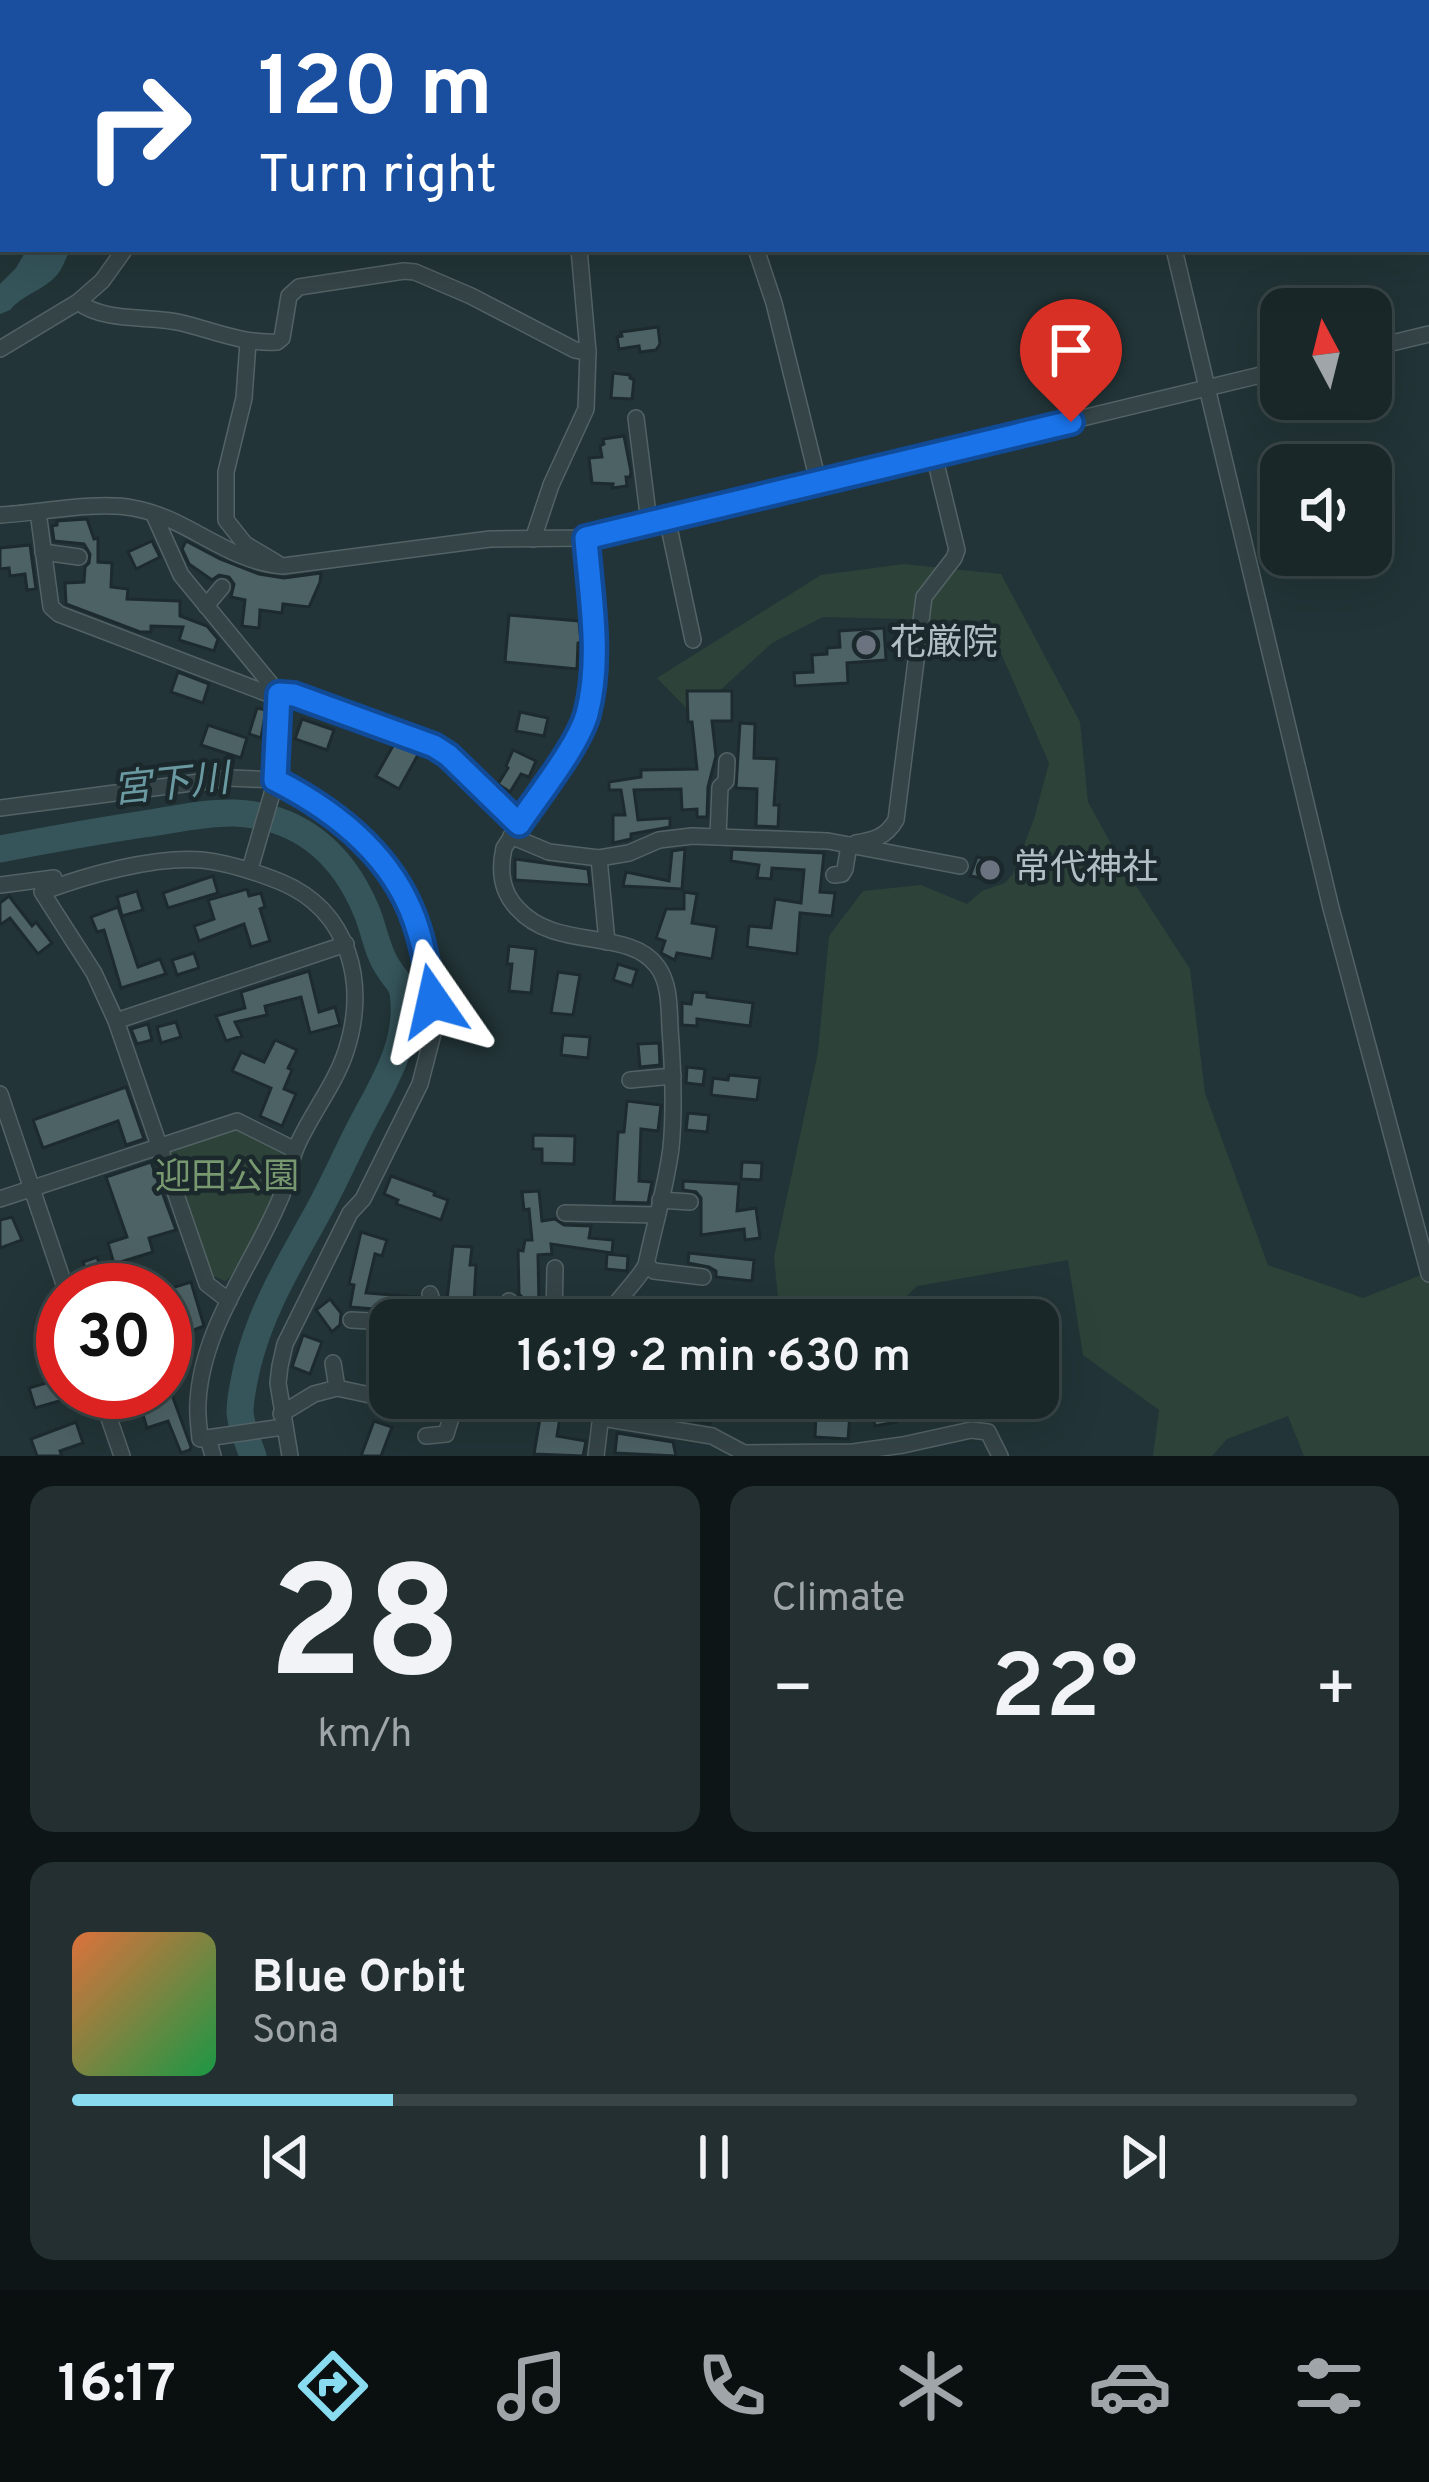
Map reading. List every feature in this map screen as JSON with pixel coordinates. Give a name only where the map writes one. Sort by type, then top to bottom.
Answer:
[{"type":"street","points":[[0,349],[78,302],[102,281],[123,252]]},
{"type":"street","points":[[533,539],[551,484],[586,409],[588,352],[580,252]]},
{"type":"street","points":[[757,252],[818,481]]},
{"type":"street","points":[[1175,252],[1331,908],[1429,1274]]},
{"type":"street","points":[[78,302],[99,313],[153,317],[248,342],[278,342],[289,296],[299,286],[404,271],[424,275],[575,350],[588,352]]},
{"type":"street","points":[[1392,343],[1429,334]]},
{"type":"street","points":[[248,342],[244,398],[226,472],[226,520],[245,544],[283,566]]},
{"type":"street","points":[[0,515],[135,508],[238,557],[283,566],[490,539],[586,538],[1260,375]]},
{"type":"street","points":[[636,418],[658,520],[693,640]]},
{"type":"street","points":[[847,844],[880,838],[896,820],[924,598],[956,550],[934,455]]},
{"type":"street","points":[[38,512],[51,608],[59,614],[266,693],[294,695],[434,746],[448,755],[515,830],[549,852],[599,858],[629,853],[658,840],[692,836],[847,844],[961,866]]},
{"type":"street","points":[[154,515],[181,575],[279,694],[275,782],[251,866]]},
{"type":"street","points":[[586,538],[594,660],[587,716],[504,848],[502,884],[529,921],[555,933],[636,949],[664,977],[673,1076],[670,1150],[646,1265],[620,1299]]},
{"type":"street","points":[[44,552],[79,556]]},
{"type":"street","points":[[206,606],[222,587]]},
{"type":"street","points":[[718,837],[720,787],[726,781],[728,761]]},
{"type":"street","points":[[0,808],[230,778],[275,782],[313,799],[360,837],[414,916],[434,1030],[420,1084],[286,1344],[278,1383],[280,1423],[290,1456]]},
{"type":"street","points":[[835,875],[845,869],[847,844]]},
{"type":"street","points":[[599,858],[607,942]]},
{"type":"street","points":[[230,1301],[207,1284],[116,1021],[94,973],[42,892],[86,875],[200,860],[251,866],[324,910],[346,944],[354,983],[354,1019],[345,1055],[295,1150],[283,1191],[230,1301],[217,1326],[198,1402],[200,1439],[280,1423],[326,1388],[369,1393]]},
{"type":"street","points":[[0,884],[54,878]]},
{"type":"street","points":[[116,1021],[346,944]]},
{"type":"street","points":[[630,1080],[673,1076]]},
{"type":"street","points":[[0,1094],[56,1263]]},
{"type":"street","points":[[0,1199],[237,1121],[295,1150]]},
{"type":"street","points":[[565,1213],[690,1202]]},
{"type":"street","points":[[646,1265],[654,1271],[703,1277]]},
{"type":"street","points":[[554,1299],[555,1268]]},
{"type":"street","points":[[430,1294],[432,1299]]},
{"type":"street","points":[[351,1320],[369,1321]]},
{"type":"street","points":[[333,1363],[337,1388]]},
{"type":"street","points":[[109,1419],[122,1456]]},
{"type":"street","points":[[426,1436],[446,1434],[451,1419]]},
{"type":"street","points":[[596,1456],[602,1419]]},
{"type":"street","points":[[608,1419],[712,1436],[744,1454],[854,1452],[971,1430],[988,1432],[1000,1456]]},
{"type":"street","points":[[211,1437],[213,1456]]},
{"type":"green space","points":[[904,564],[1001,574],[1080,722],[1088,802],[1190,969],[1205,1093],[1268,1265],[1363,1298],[1429,1272],[1429,1456],[1304,1456],[1288,1416],[1227,1439],[1212,1456],[1153,1456],[1159,1410],[1083,1355],[1068,1260],[917,1286],[904,1299],[778,1299],[774,1257],[818,1052],[829,936],[863,891],[921,885],[967,904],[982,891],[1005,883],[1034,819],[1049,763],[987,621],[823,617],[772,643],[693,715],[657,678],[821,575]]},
{"type":"green space","name":"迎田公園","points":[[235,1127],[281,1149],[282,1163],[265,1213],[225,1281],[209,1274],[167,1156],[170,1150]]},
{"type":"water","points":[[25,252],[70,252],[52,280],[0,314],[0,284]]},
{"type":"building","points":[[658,327],[656,350],[619,349],[621,332]]},
{"type":"building","points":[[613,373],[634,380],[632,399],[611,398]]},
{"type":"building","points":[[624,436],[631,472],[627,486],[592,483],[589,458],[602,457],[603,439]]},
{"type":"building","points":[[87,519],[94,539],[98,538],[98,562],[112,563],[111,587],[128,589],[127,599],[180,601],[180,616],[207,626],[218,639],[214,651],[179,640],[183,627],[151,626],[151,632],[140,632],[66,604],[65,583],[84,582],[90,554],[84,544],[54,541],[52,526],[57,521]]},
{"type":"building","points":[[152,541],[160,557],[136,569],[128,552]]},
{"type":"building","points":[[186,541],[259,574],[284,578],[321,573],[320,582],[309,607],[283,604],[282,613],[260,610],[259,628],[242,626],[245,600],[231,597],[234,584],[229,577],[219,575],[212,580],[189,564],[182,549]]},
{"type":"building","points":[[30,545],[36,589],[27,590],[25,574],[10,576],[9,568],[0,569],[0,548]]},
{"type":"building","points":[[509,615],[579,621],[577,669],[505,662]]},
{"type":"building","points":[[884,628],[886,660],[847,663],[848,683],[795,686],[794,673],[813,672],[812,655],[840,647],[839,631]]},
{"type":"building","points":[[178,672],[209,684],[203,703],[171,692]]},
{"type":"building","points":[[687,691],[732,691],[732,721],[712,721],[716,756],[707,817],[697,817],[697,809],[682,810],[681,789],[634,790],[638,820],[670,818],[670,827],[631,834],[631,839],[613,843],[613,815],[625,815],[621,790],[609,790],[609,782],[641,777],[641,770],[697,769]]},
{"type":"building","points":[[257,708],[266,710],[261,738],[249,734]]},
{"type":"building","points":[[520,712],[548,718],[544,736],[516,731]]},
{"type":"building","points":[[302,719],[334,730],[327,750],[295,739]]},
{"type":"building","points":[[740,723],[755,724],[754,758],[777,759],[774,805],[779,805],[778,827],[756,826],[757,789],[736,788]]},
{"type":"building","points":[[208,725],[247,738],[241,758],[201,745]]},
{"type":"building","points":[[394,744],[419,753],[399,789],[376,776]]},
{"type":"building","points":[[513,750],[536,761],[529,777],[521,774],[510,792],[498,784]]},
{"type":"building","points":[[685,849],[682,889],[623,886],[626,872],[669,881],[672,851]]},
{"type":"building","points":[[732,849],[824,853],[820,892],[835,893],[832,916],[800,913],[797,954],[747,947],[749,926],[771,928],[775,899],[801,903],[804,870],[772,868],[771,879],[757,878],[759,865],[731,861]]},
{"type":"building","points":[[977,857],[991,860],[988,879],[970,876]]},
{"type":"building","points":[[515,859],[588,869],[590,885],[515,880]]},
{"type":"building","points":[[213,876],[218,893],[168,908],[163,893]]},
{"type":"building","points":[[247,889],[249,896],[261,893],[265,907],[260,909],[270,941],[251,947],[244,924],[199,941],[194,926],[214,919],[208,900]]},
{"type":"building","points":[[137,891],[143,910],[122,916],[117,897]]},
{"type":"building","points":[[684,892],[697,894],[692,923],[717,927],[712,959],[677,953],[675,960],[661,953],[665,941],[656,938],[666,909],[684,909]]},
{"type":"building","points":[[9,896],[52,943],[38,954],[10,918],[0,925],[0,903]]},
{"type":"building","points":[[118,907],[138,967],[160,959],[166,974],[121,988],[104,930],[97,932],[91,917]]},
{"type":"building","points":[[509,946],[536,949],[531,993],[509,991]]},
{"type":"building","points":[[194,953],[199,968],[177,975],[172,960]]},
{"type":"building","points":[[618,964],[637,970],[632,986],[613,980]]},
{"type":"building","points":[[309,971],[319,1012],[335,1007],[340,1025],[310,1033],[301,997],[265,1006],[267,1015],[235,1022],[242,1036],[226,1041],[216,1016],[245,1008],[241,992]]},
{"type":"building","points":[[558,972],[580,975],[573,1015],[551,1013]]},
{"type":"building","points":[[693,992],[753,1003],[750,1026],[697,1019],[697,1026],[682,1025],[682,1003],[691,1004]]},
{"type":"building","points":[[176,1022],[181,1037],[161,1043],[157,1027]]},
{"type":"building","points":[[148,1024],[152,1040],[137,1044],[131,1029]]},
{"type":"building","points":[[563,1035],[590,1037],[588,1058],[561,1055]]},
{"type":"building","points":[[275,1040],[297,1050],[284,1089],[296,1094],[282,1126],[260,1116],[271,1088],[232,1071],[241,1052],[264,1062]]},
{"type":"building","points":[[659,1043],[660,1065],[640,1067],[638,1044]]},
{"type":"building","points":[[687,1067],[705,1069],[703,1085],[686,1083]]},
{"type":"building","points":[[729,1075],[760,1078],[757,1100],[711,1095],[713,1078],[728,1080]]},
{"type":"building","points":[[126,1087],[144,1139],[126,1145],[118,1121],[43,1148],[33,1120]]},
{"type":"building","points":[[627,1101],[661,1105],[658,1131],[641,1129],[639,1181],[652,1182],[648,1203],[614,1202],[618,1132],[624,1132]]},
{"type":"building","points":[[688,1113],[709,1115],[707,1132],[686,1130]]},
{"type":"building","points":[[533,1135],[575,1136],[574,1164],[542,1163],[542,1149],[533,1149]]},
{"type":"building","points":[[151,1162],[176,1230],[149,1238],[153,1252],[114,1263],[108,1243],[127,1237],[106,1177]]},
{"type":"building","points":[[742,1162],[762,1163],[761,1180],[741,1179]]},
{"type":"building","points":[[391,1176],[448,1200],[441,1220],[396,1204],[398,1200],[384,1194]]},
{"type":"building","points":[[683,1181],[739,1184],[737,1211],[756,1208],[760,1238],[745,1240],[744,1229],[701,1235],[701,1198],[683,1190]]},
{"type":"building","points":[[539,1191],[542,1221],[591,1226],[589,1238],[613,1240],[612,1253],[551,1244],[552,1254],[538,1255],[539,1299],[524,1299],[519,1294],[518,1250],[523,1251],[525,1240],[532,1240],[522,1192]]},
{"type":"building","points":[[12,1217],[22,1240],[0,1248],[0,1220]]},
{"type":"building","points":[[361,1232],[387,1240],[382,1256],[375,1254],[366,1293],[419,1299],[369,1299],[369,1309],[350,1307],[354,1285],[349,1284]]},
{"type":"building","points":[[453,1246],[472,1247],[474,1299],[447,1299]]},
{"type":"building","points":[[689,1253],[754,1260],[752,1281],[716,1277],[709,1267],[688,1263]]},
{"type":"building","points":[[607,1254],[628,1256],[627,1271],[606,1269]]},
{"type":"building","points":[[192,1285],[204,1326],[192,1331]]},
{"type":"building","points":[[330,1299],[341,1313],[340,1325],[332,1332],[316,1310]]},
{"type":"building","points":[[303,1335],[322,1342],[310,1374],[292,1367]]},
{"type":"building","points":[[144,1419],[181,1419],[190,1450],[181,1453],[168,1421],[147,1428]]},
{"type":"building","points":[[540,1419],[560,1419],[557,1436],[586,1441],[583,1456],[534,1454]]},
{"type":"building","points":[[816,1419],[850,1419],[848,1439],[815,1437]]},
{"type":"building","points":[[874,1419],[895,1419],[896,1422],[875,1426]]},
{"type":"building","points":[[374,1421],[392,1427],[381,1456],[361,1456]]},
{"type":"building","points":[[76,1422],[83,1443],[60,1451],[62,1456],[37,1456],[31,1439]]},
{"type":"building","points":[[617,1433],[673,1442],[676,1456],[615,1453]]},
{"type":"waterway","name":"宮下川","points":[[0,849],[212,814],[279,821],[316,841],[344,871],[366,910],[385,963],[402,989],[403,1027],[394,1059],[278,1286],[253,1345],[240,1412],[253,1456]]},
{"type":"place","name":"花厳院","points":[[866,645]]},
{"type":"place","name":"常代神社","points":[[990,870]]},
{"type":"route","points":[[433,1001],[414,916],[377,856],[336,816],[275,780],[279,694],[294,695],[434,746],[519,824],[587,716],[594,660],[586,538],[1071,422]]}]
